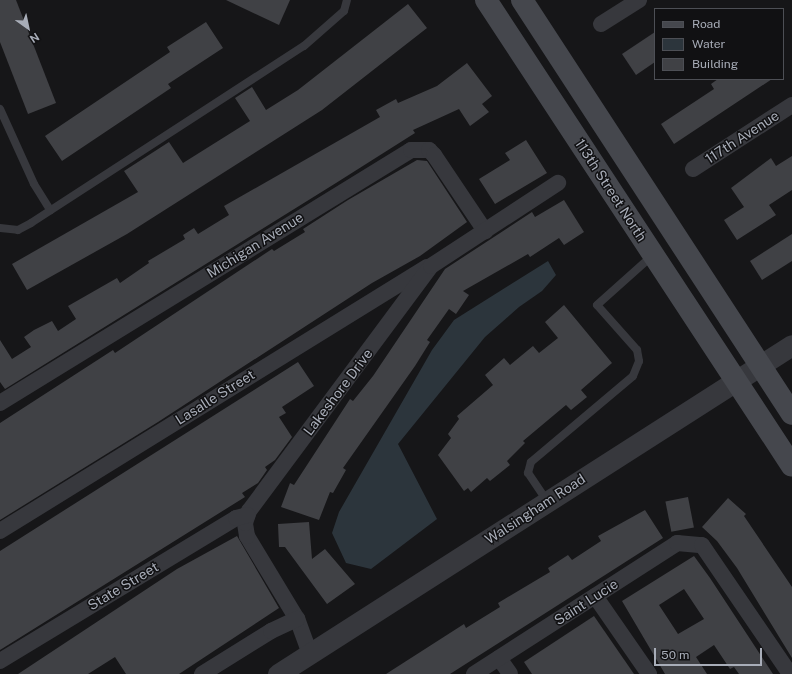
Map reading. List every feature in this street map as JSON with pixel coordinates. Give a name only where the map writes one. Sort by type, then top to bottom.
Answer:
[{"type":"main road","name":"113th Street North","points":[[486,0],[792,466]]},
{"type":"main road","name":"113th Street North","points":[[522,0],[792,414]]},
{"type":"street","points":[[601,24],[639,0]]},
{"type":"street","name":"117th Avenue","points":[[693,169],[792,105]]},
{"type":"street","name":"Michigan Avenue","points":[[0,404],[411,150],[429,150],[434,155],[485,231]]},
{"type":"street","name":"Lakeshore Drive","points":[[248,515],[431,266],[558,183]]},
{"type":"street","name":"Lasalle Street","points":[[0,531],[431,266]]},
{"type":"street","name":"Walsingham Road","points":[[278,674],[792,345]]},
{"type":"street","points":[[248,515],[246,536],[297,619],[310,654]]},
{"type":"street","name":"State Street","points":[[0,661],[236,518],[248,515]]},
{"type":"street","name":"Saint Lucie","points":[[474,674],[677,543],[702,545],[790,674]]},
{"type":"street","points":[[595,596],[649,674]]},
{"type":"street","points":[[202,674],[271,631],[297,619]]},
{"type":"street","points":[[498,658],[510,674]]},
{"type":"lane","points":[[0,228],[18,230],[304,46],[344,11],[347,0]]},
{"type":"lane","points":[[0,109],[34,184],[50,210]]},
{"type":"lane","points":[[548,501],[528,473],[531,462],[633,376],[639,361],[637,350],[597,305],[654,255]]},
{"type":"water","points":[[548,261],[556,275],[542,291],[519,307],[485,337],[398,444],[437,519],[371,569],[346,563],[332,533],[339,512],[432,350],[454,320]]},
{"type":"building","points":[[0,0],[16,0],[56,103],[28,114],[0,42]]},
{"type":"building","points":[[226,0],[290,0],[279,25]]},
{"type":"building","points":[[408,4],[427,28],[322,110],[127,234],[27,290],[12,264],[138,192],[124,171],[169,142],[183,163],[250,121],[235,98],[252,87],[266,110],[298,90]]},
{"type":"building","points":[[206,22],[223,48],[168,84],[171,88],[62,161],[45,136],[170,52],[167,47]]},
{"type":"building","points":[[654,33],[654,63],[636,75],[622,54]]},
{"type":"building","points":[[467,63],[492,96],[482,104],[489,112],[470,126],[459,109],[413,130],[415,133],[5,389],[0,382],[0,340],[12,359],[31,347],[24,337],[34,330],[52,321],[58,331],[76,319],[68,306],[117,278],[120,283],[149,263],[148,261],[185,239],[183,235],[194,228],[198,234],[229,215],[224,206],[380,117],[376,110],[396,99],[398,103],[437,86]]},
{"type":"building","points":[[717,80],[770,80],[674,144],[661,124],[714,89],[711,84]]},
{"type":"building","points":[[526,140],[547,173],[495,204],[479,179],[510,160],[505,153]]},
{"type":"building","points":[[792,156],[792,190],[769,205],[776,215],[737,240],[724,220],[744,207],[731,188],[771,158],[776,166]]},
{"type":"building","points":[[417,160],[427,161],[467,222],[420,256],[372,283],[158,422],[0,520],[0,423],[113,350],[115,353],[272,249],[274,251],[305,232],[303,229],[348,200]]},
{"type":"building","points":[[564,200],[584,232],[564,245],[559,238],[530,257],[528,254],[463,291],[469,295],[456,314],[449,309],[427,340],[430,342],[415,366],[343,468],[346,470],[333,493],[330,492],[319,520],[281,507],[290,483],[294,485],[350,399],[353,401],[373,376],[445,269],[532,212],[535,217]]},
{"type":"building","points":[[792,234],[792,261],[762,280],[750,261]]},
{"type":"building","points":[[564,305],[612,363],[581,390],[587,397],[571,410],[566,405],[523,441],[525,443],[507,461],[510,465],[490,481],[487,478],[471,492],[468,488],[464,491],[438,455],[451,438],[448,434],[459,419],[457,416],[493,385],[485,375],[504,358],[510,365],[533,346],[539,353],[558,338],[545,322]]},
{"type":"building","points":[[298,362],[314,386],[282,407],[286,413],[279,417],[292,437],[275,460],[265,467],[267,470],[258,483],[242,493],[245,497],[0,650],[0,551]]},
{"type":"building","points":[[688,497],[694,527],[671,532],[665,501]]},
{"type":"building","points":[[728,498],[746,514],[744,516],[792,587],[792,658],[737,568],[717,541],[702,527]]},
{"type":"building","points":[[645,510],[663,538],[450,674],[386,674],[464,624],[466,628],[500,607],[498,603],[550,572],[548,568],[568,555],[572,560],[601,541],[598,536]]},
{"type":"building","points":[[309,522],[312,559],[325,549],[355,584],[327,604],[285,547],[279,547],[278,524]]},
{"type":"building","points":[[237,536],[279,608],[179,674],[126,674],[115,657],[88,674],[18,674],[177,569]]},
{"type":"building","points":[[694,556],[773,674],[739,674],[734,667],[730,669],[714,645],[696,657],[707,674],[665,674],[622,601]],"holes":[[[684,589],[704,619],[678,634],[659,605]]]},
{"type":"building","points":[[594,616],[634,674],[532,674],[524,662]]}]
